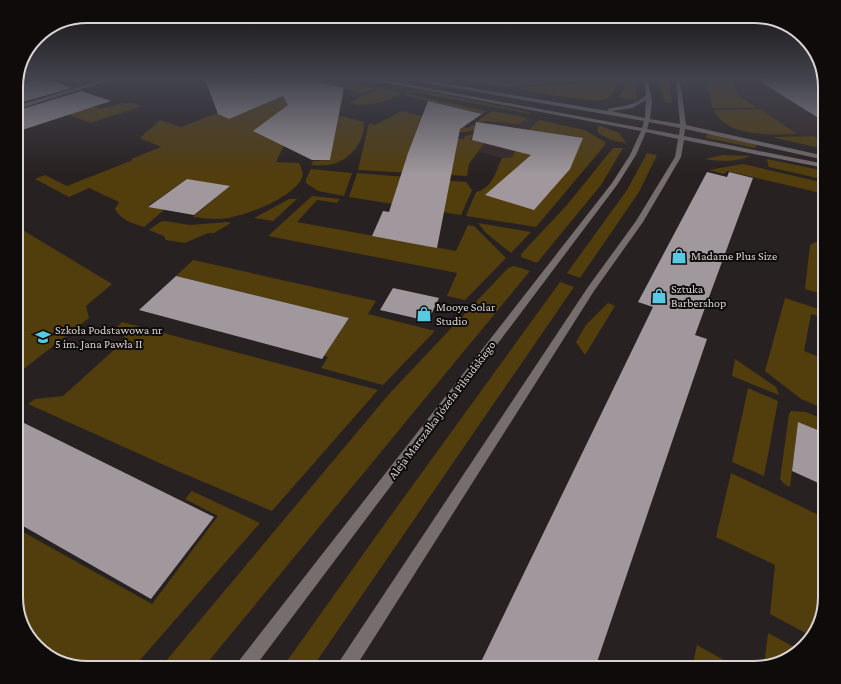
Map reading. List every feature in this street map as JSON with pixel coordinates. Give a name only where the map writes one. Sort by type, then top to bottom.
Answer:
[{"type":"street","points":[[561,111],[682,132],[818,164]]},
{"type":"street","points":[[591,111],[645,125],[682,132],[765,143],[818,156]]},
{"type":"street","name":"Aleja Marszałka Józefa Piłsudskiego","points":[[249,661],[615,184],[637,149],[645,125],[648,111]]},
{"type":"street","points":[[350,661],[591,288],[639,222],[678,157],[682,132],[682,111]]},
{"type":"shaded area","points":[[59,111],[127,111],[90,123]]},
{"type":"shaded area","points":[[223,111],[290,111],[287,139],[276,162],[299,163],[303,176],[297,186],[278,200],[242,215],[221,219],[193,217],[227,188],[187,179],[148,206],[164,210],[144,227],[127,221],[117,213],[115,209],[119,202],[89,188],[69,197],[35,179],[45,175],[67,186],[133,160],[131,159],[161,147],[140,138],[160,120],[181,127]]},
{"type":"shaded area","points":[[402,111],[468,128],[472,125],[484,124],[468,132],[449,132],[447,138],[464,139],[465,136],[478,133],[469,139],[484,143],[469,164],[467,176],[358,170],[369,123],[375,125]]},
{"type":"shaded area","points":[[469,111],[486,111],[482,114]]},
{"type":"shaded area","points":[[492,111],[528,118],[519,124],[489,121],[475,123]]},
{"type":"shaded area","points":[[514,111],[523,111],[531,114]]},
{"type":"shaded area","points":[[715,111],[764,111],[797,134],[763,134],[739,130],[720,119]]},
{"type":"shaded area","points":[[764,111],[818,111],[818,139],[814,136],[800,136]]},
{"type":"shaded area","points":[[329,113],[364,122],[362,136],[351,154],[340,162],[328,165],[311,165],[313,161],[330,160],[334,139]]},
{"type":"shaded area","points":[[528,118],[539,120],[524,134],[512,157],[502,158],[456,146],[492,119],[519,124]]},
{"type":"shaded area","points":[[539,120],[585,130],[605,142],[605,145],[536,227],[466,216],[476,192],[486,187],[490,183],[502,158],[512,157],[524,134]]},
{"type":"shaded area","points":[[598,125],[619,133],[626,143],[611,140],[598,133]]},
{"type":"shaded area","points":[[707,135],[757,145],[755,148],[707,138],[705,136]]},
{"type":"shaded area","points":[[814,136],[818,139],[818,147],[775,138]]},
{"type":"shaded area","points":[[613,148],[623,148],[601,185],[537,263],[521,257],[521,254],[567,205]]},
{"type":"shaded area","points":[[647,153],[657,155],[639,192],[580,278],[567,273],[627,190]]},
{"type":"shaded area","points":[[723,155],[751,156],[728,161],[705,159]]},
{"type":"shaded area","points":[[767,159],[818,170],[818,178],[769,167]]},
{"type":"shaded area","points":[[743,164],[818,181],[818,192],[727,171],[724,174],[709,170]]},
{"type":"shaded area","points":[[311,169],[352,173],[344,196],[318,191],[306,183],[306,179]]},
{"type":"shaded area","points":[[357,173],[466,182],[472,190],[461,215],[349,197]]},
{"type":"shaded area","points":[[312,196],[340,199],[337,203],[317,200],[297,222],[456,251],[468,225],[474,226],[506,258],[465,300],[447,296],[457,273],[268,236]]},
{"type":"shaded area","points":[[289,199],[297,199],[273,221],[254,218]]},
{"type":"shaded area","points":[[165,221],[190,225],[231,223],[214,233],[208,233],[185,243],[166,240],[164,236],[149,230],[160,222]]},
{"type":"shaded area","points":[[478,223],[531,232],[511,253],[486,233]]},
{"type":"shaded area","name":"Szkoła Podstawowa nr 5 im. Jana Pawła II","points":[[23,230],[112,284],[86,306],[89,318],[23,370]]},
{"type":"shaded area","points":[[818,242],[818,293],[805,289],[810,245]]},
{"type":"shaded area","points":[[193,260],[376,301],[368,314],[435,331],[383,385],[321,368],[328,357],[324,356],[349,318],[176,276]]},
{"type":"shaded area","points":[[514,266],[530,271],[209,661],[166,661],[389,394],[508,268]]},
{"type":"shaded area","points":[[560,282],[574,287],[317,661],[287,661]]},
{"type":"shaded area","points":[[785,298],[818,309],[818,316],[811,314],[804,351],[818,356],[818,406],[801,399],[765,371]]},
{"type":"shaded area","points":[[608,303],[615,306],[585,355],[576,342],[586,325]]},
{"type":"shaded area","points":[[122,322],[378,390],[272,511],[173,469],[28,404],[35,399],[63,396],[126,339],[117,327]]},
{"type":"shaded area","points":[[735,359],[776,387],[779,395],[732,376]]},
{"type":"shaded area","points":[[748,388],[778,401],[764,476],[732,462]]},
{"type":"shaded area","points":[[791,411],[806,412],[818,417],[818,430],[798,422],[790,487],[784,484],[780,479],[789,414]]},
{"type":"shaded area","points":[[731,473],[818,515],[818,597],[815,618],[806,633],[770,614],[775,565],[716,537]]},
{"type":"shaded area","points":[[192,491],[260,523],[139,661],[87,661],[66,658],[45,645],[36,636],[25,614],[23,601],[23,532],[152,604],[218,516],[185,499]]},
{"type":"shaded area","points":[[768,633],[794,647],[779,656],[765,660]]},
{"type":"shaded area","points":[[697,645],[726,661],[694,661]]},
{"type":"building","points":[[23,111],[81,111],[23,130]]},
{"type":"building","points":[[217,111],[248,111],[229,119],[218,114]]},
{"type":"building","points":[[280,111],[340,111],[330,160],[312,160],[253,131]]},
{"type":"building","points":[[424,111],[469,111],[482,114],[460,129],[437,248],[372,236],[383,211],[389,212],[408,153]]},
{"type":"building","points":[[807,111],[818,111],[818,118]]},
{"type":"building","points":[[476,122],[583,138],[570,169],[534,210],[485,195],[531,155],[472,140]]},
{"type":"building","points":[[707,172],[727,177],[729,172],[753,178],[695,335],[707,339],[597,661],[481,661],[653,307],[638,302]]},
{"type":"building","points":[[187,179],[230,186],[194,215],[148,207]]},
{"type":"building","points":[[176,276],[349,318],[322,359],[139,310]]},
{"type":"building","points":[[393,288],[439,298],[428,321],[380,310]]},
{"type":"building","points":[[23,422],[214,517],[151,599],[23,526]]},
{"type":"building","points":[[798,422],[818,430],[818,483],[792,471]]},
{"type":"place","name":"Madame Plus Size","points":[[679,256]]},
{"type":"place","name":"Sztuka Barbershop","points":[[659,296]]},
{"type":"place","name":"Mooye Solar Studio","points":[[424,314]]},
{"type":"place","name":"Szkoła Podstawowa nr 5 im. Jana Pawła II","points":[[43,337]]}]
